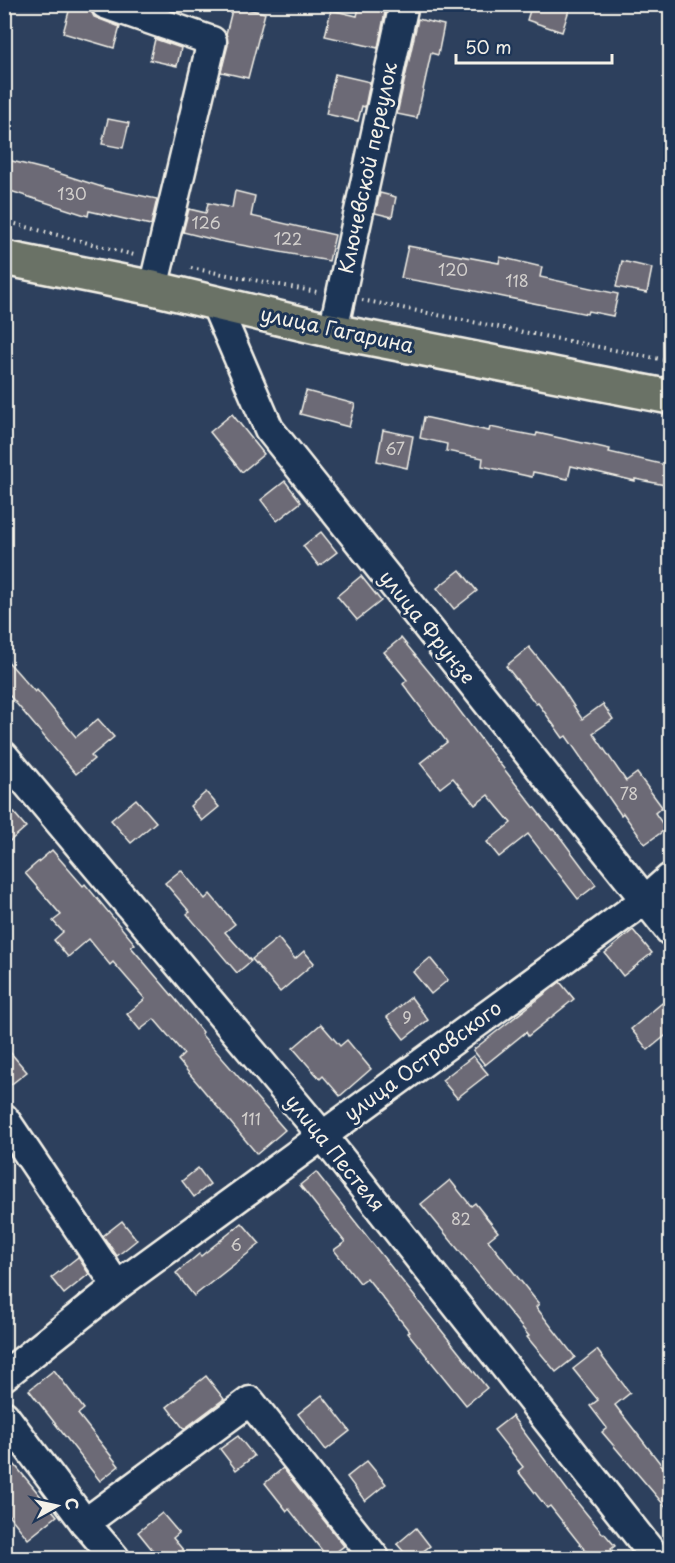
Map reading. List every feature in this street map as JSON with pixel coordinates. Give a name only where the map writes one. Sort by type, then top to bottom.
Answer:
[{"type":"main road","name":"улица Гагарина","points":[[4,258],[153,288],[333,331],[670,397]]},
{"type":"street","points":[[105,4],[212,40],[153,288]]},
{"type":"street","name":"Ключевской переулок","points":[[333,331],[404,4]]},
{"type":"street","name":"улица Фрунзе","points":[[215,303],[269,429],[670,932]]},
{"type":"street","name":"улица Пестеля","points":[[4,756],[322,1135],[656,1558]]},
{"type":"street","name":"улица Островского","points":[[4,1376],[117,1286],[645,900],[670,878]]},
{"type":"street","points":[[4,1118],[117,1286]]},
{"type":"street","points":[[85,1523],[250,1401],[375,1558]]},
{"type":"street","points":[[4,1414],[85,1523],[115,1558]]},
{"type":"building","points":[[71,4],[89,7],[94,17],[120,27],[114,48],[63,33]]},
{"type":"building","points":[[360,4],[381,8],[381,11],[385,12],[378,48],[325,36],[331,10],[357,16]]},
{"type":"building","points":[[532,4],[561,4],[570,7],[562,32],[527,20]]},
{"type":"building","points":[[233,6],[265,13],[248,78],[221,72],[228,45],[226,34]]},
{"type":"building","points":[[418,19],[444,25],[438,55],[431,53],[417,118],[397,114]]},
{"type":"building","points":[[155,39],[181,48],[177,66],[150,60]]},
{"type":"building","points":[[335,74],[370,82],[365,107],[362,106],[358,121],[326,114]]},
{"type":"building","points":[[108,119],[129,123],[123,148],[102,144]]},
{"type":"building","points":[[4,159],[105,188],[157,199],[151,225],[89,211],[88,216],[4,189]]},
{"type":"building","points":[[235,191],[255,196],[251,216],[335,235],[329,261],[219,241],[183,232],[189,209],[206,213],[208,203],[232,208]]},
{"type":"building","points":[[380,193],[396,197],[392,217],[375,213]]},
{"type":"building","points":[[408,246],[499,263],[500,257],[542,267],[540,277],[618,294],[613,316],[588,311],[587,314],[401,278]]},
{"type":"building","points":[[622,261],[652,268],[647,293],[616,287]]},
{"type":"building","points":[[306,391],[355,404],[349,427],[300,414]]},
{"type":"building","points":[[232,414],[264,454],[242,472],[210,432]]},
{"type":"building","points":[[424,417],[489,431],[490,427],[536,436],[537,433],[610,449],[609,452],[670,466],[670,486],[635,479],[635,481],[571,466],[568,479],[533,472],[532,477],[482,466],[483,458],[446,451],[447,444],[420,438]]},
{"type":"building","points":[[383,430],[413,436],[407,468],[377,461]]},
{"type":"building","points":[[285,481],[301,502],[277,521],[261,500]]},
{"type":"building","points":[[321,532],[337,552],[319,566],[303,546]]},
{"type":"building","points":[[460,570],[477,591],[454,609],[437,588]]},
{"type":"building","points":[[361,576],[381,601],[357,620],[337,596]]},
{"type":"building","points":[[401,638],[596,885],[578,899],[528,834],[499,857],[487,842],[511,823],[488,795],[475,805],[453,778],[440,788],[420,763],[447,742],[403,684],[407,680],[384,652]]},
{"type":"building","points":[[529,647],[560,685],[582,719],[603,704],[613,719],[593,733],[626,781],[637,773],[662,807],[655,813],[666,829],[645,844],[623,813],[621,815],[566,736],[563,738],[538,703],[536,704],[506,666]]},
{"type":"building","points":[[4,657],[35,692],[37,690],[76,737],[98,719],[114,737],[91,756],[94,759],[76,774],[4,689]]},
{"type":"building","points":[[206,792],[219,807],[202,821],[190,806]]},
{"type":"building","points":[[136,799],[156,822],[131,843],[111,820]]},
{"type":"building","points":[[4,801],[26,827],[4,846]]},
{"type":"building","points":[[52,850],[83,886],[85,884],[135,944],[131,947],[202,1032],[201,1034],[285,1130],[257,1154],[178,1060],[184,1054],[154,1019],[140,1030],[127,1014],[145,999],[113,962],[110,965],[89,939],[68,957],[54,940],[63,932],[53,921],[61,915],[25,873]]},
{"type":"building","points":[[181,870],[205,899],[210,894],[235,924],[225,932],[251,961],[237,973],[187,914],[190,912],[165,883]]},
{"type":"building","points":[[633,930],[652,953],[623,976],[605,953]]},
{"type":"building","points":[[278,938],[295,959],[304,951],[314,963],[280,992],[252,959]]},
{"type":"building","points":[[430,958],[448,980],[431,994],[413,972]]},
{"type":"building","points":[[560,982],[574,999],[528,1036],[526,1032],[485,1065],[473,1050]]},
{"type":"building","points":[[411,997],[428,1020],[404,1039],[387,1017]]},
{"type":"building","points":[[662,1003],[670,1013],[670,1032],[648,1050],[631,1029]]},
{"type":"building","points":[[321,1024],[340,1046],[347,1040],[371,1069],[340,1096],[323,1076],[320,1079],[293,1048]]},
{"type":"building","points":[[4,1045],[27,1072],[4,1090]]},
{"type":"building","points":[[473,1056],[488,1074],[457,1098],[442,1080]]},
{"type":"building","points":[[198,1168],[210,1184],[194,1197],[182,1181]]},
{"type":"building","points":[[316,1172],[487,1388],[466,1405],[367,1278],[360,1283],[334,1250],[345,1242],[300,1185]]},
{"type":"building","points":[[450,1180],[471,1206],[475,1203],[498,1232],[488,1240],[539,1304],[536,1307],[575,1357],[556,1372],[421,1204]]},
{"type":"building","points":[[122,1221],[137,1240],[117,1256],[103,1236]]},
{"type":"building","points":[[242,1223],[260,1244],[194,1296],[176,1273]]},
{"type":"building","points":[[78,1257],[89,1274],[64,1294],[51,1278]]},
{"type":"building","points":[[597,1350],[630,1393],[615,1405],[670,1476],[670,1512],[602,1432],[607,1428],[590,1406],[598,1400],[573,1369]]},
{"type":"building","points":[[54,1370],[84,1409],[78,1414],[119,1466],[100,1481],[29,1390]]},
{"type":"building","points":[[206,1376],[224,1399],[184,1429],[167,1407]]},
{"type":"building","points":[[322,1395],[350,1431],[326,1450],[298,1414]]},
{"type":"building","points":[[512,1416],[568,1491],[615,1546],[611,1549],[619,1558],[591,1558],[550,1506],[547,1508],[518,1471],[523,1467],[494,1430]]},
{"type":"building","points":[[238,1436],[254,1456],[236,1470],[220,1449]]},
{"type":"building","points":[[4,1452],[57,1516],[28,1539],[4,1509]]},
{"type":"building","points":[[367,1461],[386,1484],[365,1501],[347,1477]]},
{"type":"building","points":[[283,1468],[344,1546],[328,1558],[265,1483]]},
{"type":"building","points":[[162,1513],[179,1533],[173,1538],[190,1558],[159,1558],[138,1532]]},
{"type":"building","points":[[416,1528],[430,1546],[414,1558],[409,1558],[397,1544]]}]
